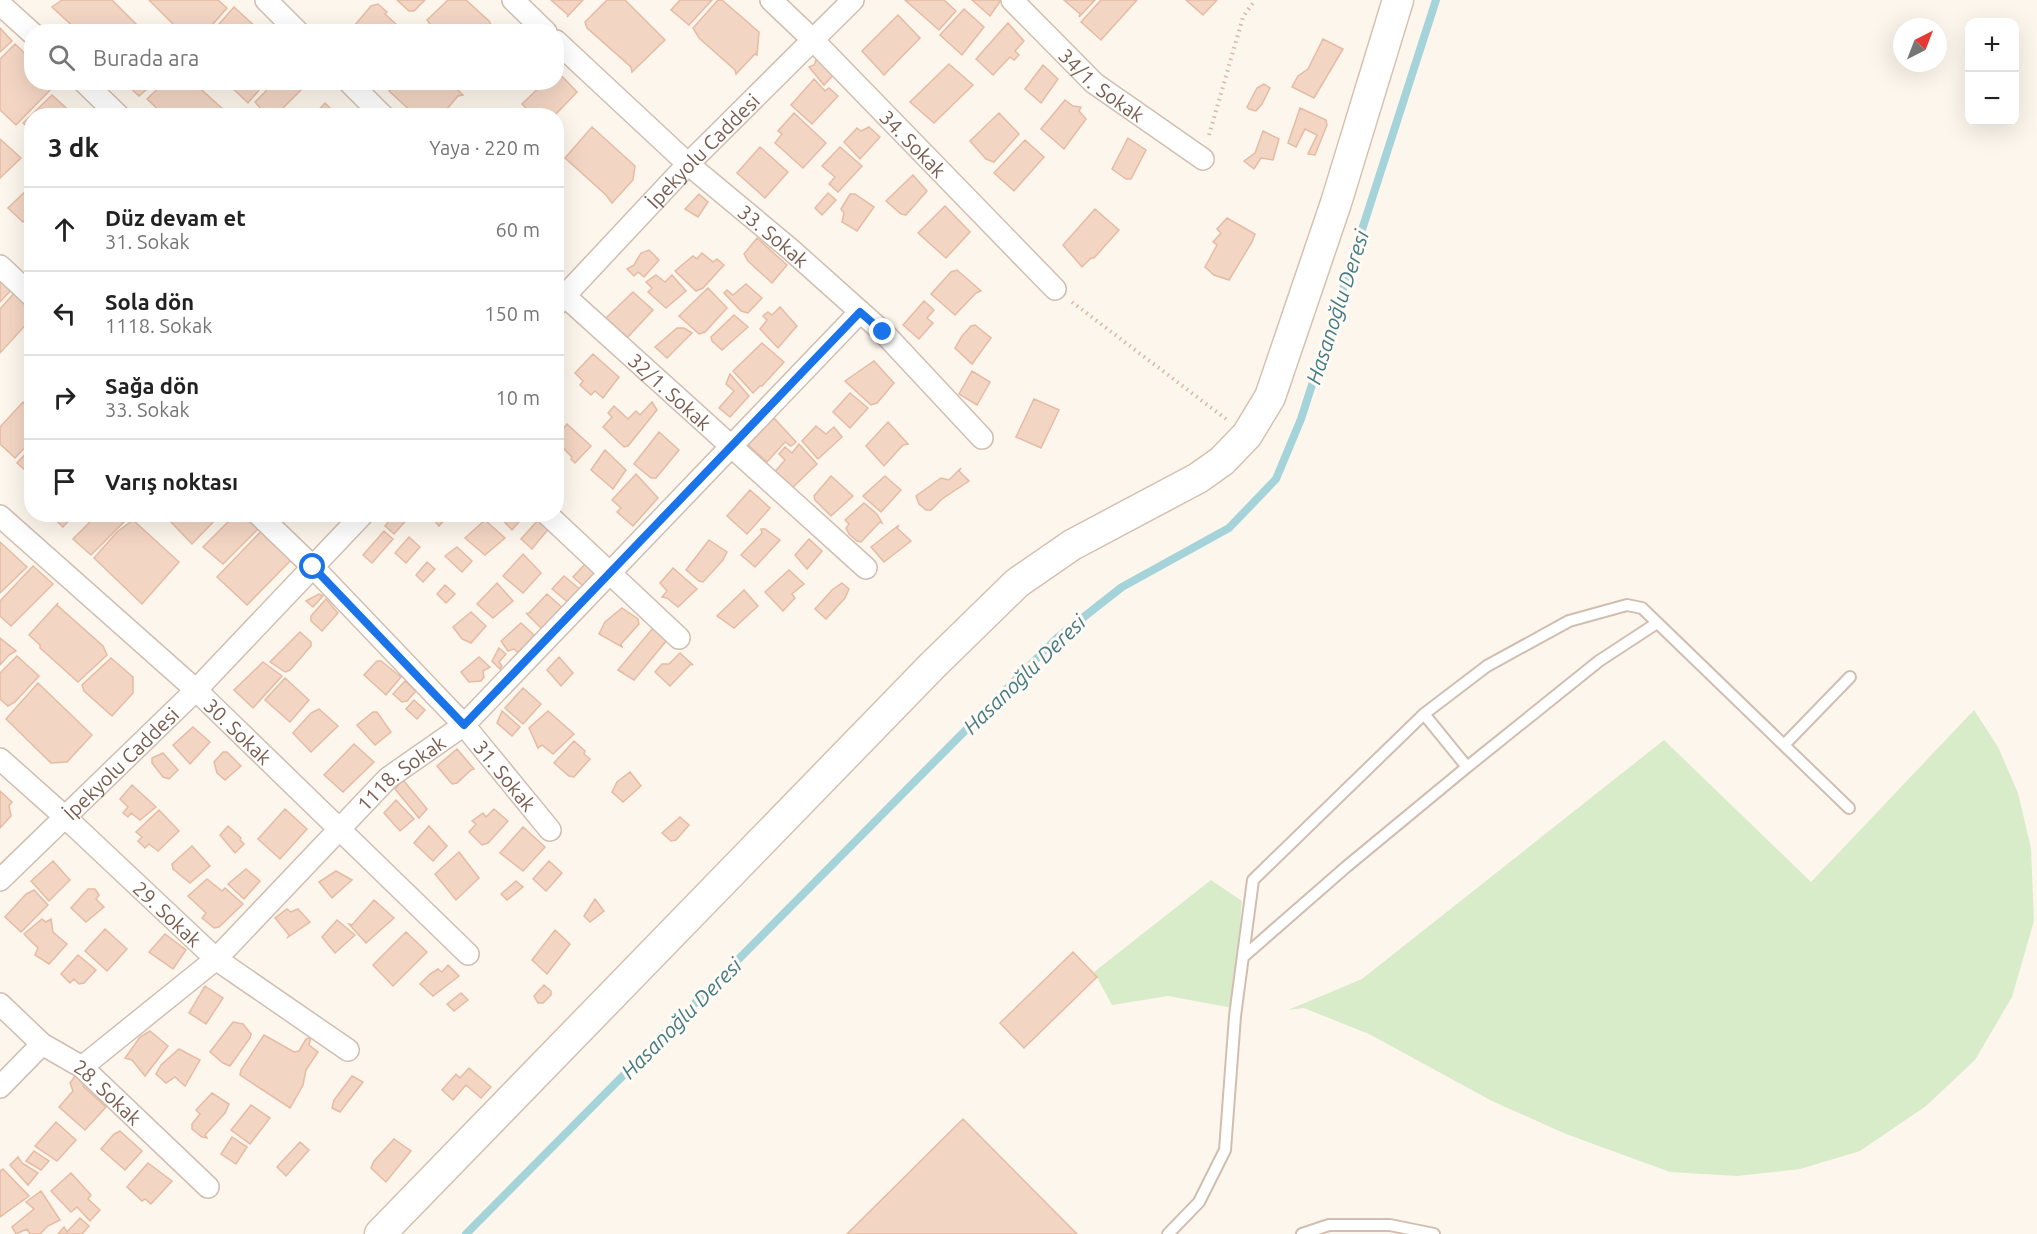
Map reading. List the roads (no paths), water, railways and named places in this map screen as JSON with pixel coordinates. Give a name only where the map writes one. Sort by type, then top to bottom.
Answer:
[{"type":"street","points":[[266,0],[290,24]]},
{"type":"street","points":[[513,0],[538,24]]},
{"type":"street","name":"34. Sokak","points":[[771,0],[814,41],[1055,289]]},
{"type":"street","name":"İpekyolu Caddesi","points":[[564,291],[853,0]]},
{"type":"street","name":"34/1. Sokak","points":[[1012,0],[1094,83],[1203,159]]},
{"type":"street","points":[[380,1234],[924,674],[1017,583],[1072,545],[1198,478],[1222,461],[1246,435],[1270,397],[1274,386],[1336,203],[1398,0]]},
{"type":"street","points":[[0,4],[24,26]]},
{"type":"street","name":"33. Sokak","points":[[564,48],[688,164],[789,248],[883,332],[982,438]]},
{"type":"street","points":[[92,90],[111,108]]},
{"type":"street","points":[[357,90],[375,108]]},
{"type":"street","points":[[0,266],[24,288]]},
{"type":"street","name":"32/1. Sokak","points":[[564,300],[866,568]]},
{"type":"street","name":"1118. Sokak","points":[[82,1067],[216,959],[388,778],[464,725],[860,312]]},
{"type":"street","name":"30. Sokak","points":[[0,516],[196,690],[468,954]]},
{"type":"street","name":"31. Sokak","points":[[266,522],[313,567],[464,725],[550,830]]},
{"type":"street","name":"İpekyolu Caddesi","points":[[0,880],[196,690],[355,522]]},
{"type":"street","points":[[554,522],[679,638]]},
{"type":"street","name":"29. Sokak","points":[[0,759],[216,959],[348,1050]]},
{"type":"street","name":"28. Sokak","points":[[0,1004],[42,1044],[82,1067],[208,1187]]},
{"type":"street","points":[[0,1087],[42,1044]]},
{"type":"lane","points":[[1167,1234],[1199,1202],[1225,1150],[1235,1016],[1253,880],[1424,714],[1487,666],[1569,621],[1627,604],[1642,608],[1849,807]]},
{"type":"lane","points":[[1243,957],[1346,867],[1467,767],[1599,661],[1657,622]]},
{"type":"lane","points":[[1784,745],[1850,677]]},
{"type":"lane","points":[[1424,714],[1467,767]]},
{"type":"lane","points":[[1302,1234],[1329,1224],[1390,1225],[1434,1234]]},
{"type":"waterway","name":"Hasanoğlu Deresi","points":[[466,1234],[1057,638],[1122,587],[1229,528],[1276,479],[1301,419],[1436,0]]}]
